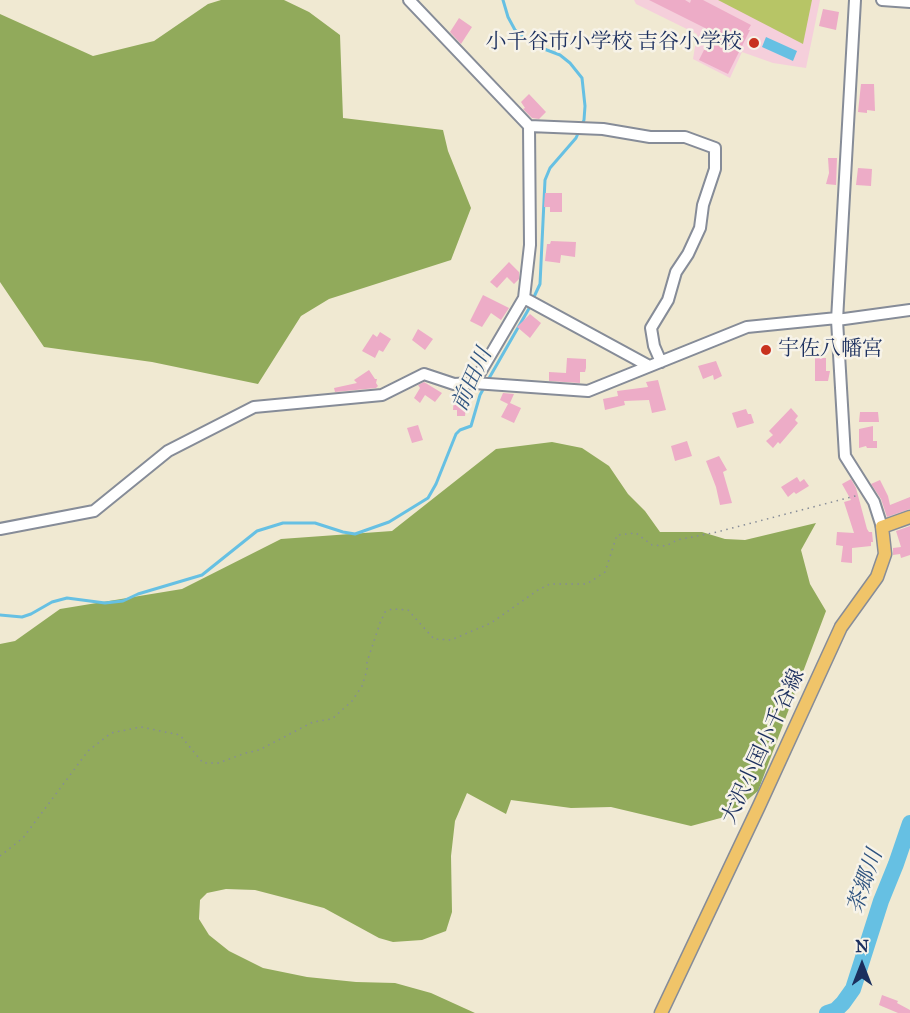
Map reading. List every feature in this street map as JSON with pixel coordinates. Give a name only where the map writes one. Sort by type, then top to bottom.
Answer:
[{"type":"main road","points":[[882,527],[910,517]]},
{"type":"main road","name":"大沢小国小千谷線","points":[[661,1013],[755,816],[841,627],[877,577],[885,554],[882,527]]},
{"type":"street","points":[[409,0],[530,126],[603,129],[650,137],[685,137],[715,148],[715,170],[704,205],[700,228],[688,254],[676,272],[668,300],[651,328],[654,346],[661,362]]},
{"type":"street","points":[[855,0],[837,319],[845,456],[874,502],[882,527]]},
{"type":"street","points":[[882,0],[910,2]]},
{"type":"street","points":[[474,383],[524,298],[530,245],[530,126]]},
{"type":"street","points":[[524,298],[649,366]]},
{"type":"street","points":[[0,529],[94,511],[168,451],[254,407],[382,395],[424,374],[454,384],[474,383],[588,391],[747,327],[910,310]]},
{"type":"path","points":[[0,856],[23,838],[88,751],[111,733],[141,727],[180,735],[203,764],[218,764],[259,750],[313,722],[332,719],[352,701],[362,686],[380,623],[385,612],[392,609],[408,610],[434,639],[451,640],[491,623],[550,584],[585,584],[593,580],[605,572],[617,535],[636,533],[652,545],[666,546],[676,540],[717,532],[868,493]]},
{"type":"shaded area","name":"小千谷市小学校 吉谷小学校","points":[[634,0],[820,0],[806,68],[773,63],[742,52],[730,78],[693,59],[697,34],[636,4]]},
{"type":"green space","points":[[221,0],[284,0],[309,12],[340,35],[343,118],[443,130],[448,151],[471,208],[451,260],[329,299],[301,316],[258,384],[152,362],[44,347],[0,282],[0,14],[93,56],[154,41],[208,4]]},
{"type":"green space","points":[[718,0],[812,0],[803,44]]},
{"type":"green space","points":[[552,442],[582,448],[609,466],[628,494],[645,511],[660,532],[702,532],[725,539],[745,540],[816,523],[801,550],[810,584],[826,611],[758,791],[728,816],[691,826],[611,807],[571,808],[511,800],[506,814],[467,793],[455,821],[451,856],[452,912],[446,931],[422,940],[393,942],[379,938],[324,908],[255,890],[226,889],[207,893],[200,900],[199,919],[209,935],[229,951],[263,968],[307,977],[395,983],[431,993],[475,1013],[0,1013],[0,644],[15,641],[60,609],[182,589],[281,539],[392,531],[496,449]]},
{"type":"water","points":[[766,37],[797,51],[793,61],[762,47]]},
{"type":"building","points":[[649,0],[685,0],[690,3],[691,0],[703,0],[751,25],[728,74],[699,60],[713,32]]},
{"type":"building","points":[[823,9],[839,12],[836,30],[819,26]]},
{"type":"building","points":[[459,18],[472,27],[461,44],[450,32]]},
{"type":"building","points":[[861,84],[874,84],[875,111],[858,112]]},
{"type":"building","points":[[529,94],[546,112],[539,119],[532,118],[523,109],[525,108],[521,102]]},
{"type":"building","points":[[828,158],[837,158],[836,185],[826,184],[829,173]]},
{"type":"building","points":[[858,168],[872,169],[871,186],[856,185]]},
{"type":"building","points":[[545,193],[562,193],[562,212],[550,212],[550,207],[544,207]]},
{"type":"building","points":[[551,241],[576,242],[575,257],[561,255],[560,263],[545,261],[547,244]]},
{"type":"building","points":[[509,262],[519,272],[519,279],[514,284],[507,277],[497,288],[490,282]]},
{"type":"building","points":[[483,295],[509,308],[501,320],[491,313],[482,327],[470,321]]},
{"type":"building","points":[[530,314],[541,323],[530,338],[517,327]]},
{"type":"building","points":[[418,329],[433,339],[425,350],[412,340]]},
{"type":"building","points":[[380,332],[391,339],[383,352],[379,350],[375,358],[362,351],[373,334],[377,337]]},
{"type":"building","points":[[567,358],[586,359],[585,372],[580,372],[580,383],[549,381],[549,372],[566,373]]},
{"type":"building","points":[[815,358],[826,358],[826,371],[830,371],[828,381],[815,381]]},
{"type":"building","points":[[716,361],[722,376],[714,380],[713,375],[703,379],[698,366]]},
{"type":"building","points":[[369,370],[377,379],[376,388],[335,392],[334,388],[357,383],[354,380]]},
{"type":"building","points":[[658,380],[666,410],[652,413],[649,400],[624,401],[625,405],[605,410],[603,399],[618,396],[617,391],[648,387],[646,382]]},
{"type":"building","points":[[424,382],[442,393],[435,402],[425,395],[420,403],[414,398],[420,388],[418,385]]},
{"type":"building","points":[[503,393],[514,394],[510,403],[521,408],[514,423],[501,417],[508,404],[500,400]]},
{"type":"building","points":[[454,397],[471,399],[470,408],[466,407],[465,416],[457,416],[457,410],[453,410]]},
{"type":"building","points":[[791,408],[798,416],[795,420],[798,423],[780,444],[778,442],[773,448],[766,441],[773,435],[769,431]]},
{"type":"building","points":[[746,409],[748,414],[751,414],[754,423],[737,428],[732,413]]},
{"type":"building","points":[[860,412],[878,412],[879,422],[859,422]]},
{"type":"building","points":[[418,425],[423,440],[412,443],[407,428]]},
{"type":"building","points":[[873,426],[873,441],[877,441],[877,448],[866,446],[859,448],[859,429]]},
{"type":"building","points":[[687,441],[692,456],[675,461],[671,446]]},
{"type":"building","points":[[719,456],[727,470],[723,472],[732,503],[720,505],[706,461]]},
{"type":"building","points":[[797,477],[800,482],[804,479],[809,486],[788,497],[781,487]]},
{"type":"building","points":[[851,479],[856,488],[867,529],[872,532],[873,542],[871,546],[852,548],[852,563],[841,562],[843,546],[836,545],[837,532],[854,533],[844,502],[851,500],[842,484]]},
{"type":"building","points":[[880,480],[890,505],[910,497],[910,509],[887,517],[881,499],[871,484]]},
{"type":"building","points":[[910,526],[910,555],[901,558],[900,554],[893,555],[893,548],[901,547],[896,531]]},
{"type":"building","points":[[882,995],[898,1001],[897,1003],[910,1010],[910,1013],[898,1013],[879,1005]]},
{"type":"waterway","name":"前田川","points":[[503,0],[515,30],[531,44],[560,55],[582,78],[585,106],[584,120],[576,138],[550,168],[545,180],[540,284],[533,299]]},
{"type":"waterway","name":"前田川","points":[[488,380],[531,305]]},
{"type":"waterway","name":"前田川","points":[[0,615],[22,617],[52,602],[67,598],[105,603],[123,601],[138,594],[202,575],[257,531],[283,523],[315,523],[355,534],[389,522],[428,498],[456,434],[471,426],[485,386]]},
{"type":"waterway","name":"茶郷川","points":[[827,1013],[836,1010],[853,989],[881,901],[910,823]]},
{"type":"place","name":"小千谷市小学校 吉谷小学校","points":[[754,43]]},
{"type":"place","name":"宇佐八幡宮","points":[[766,350]]}]
